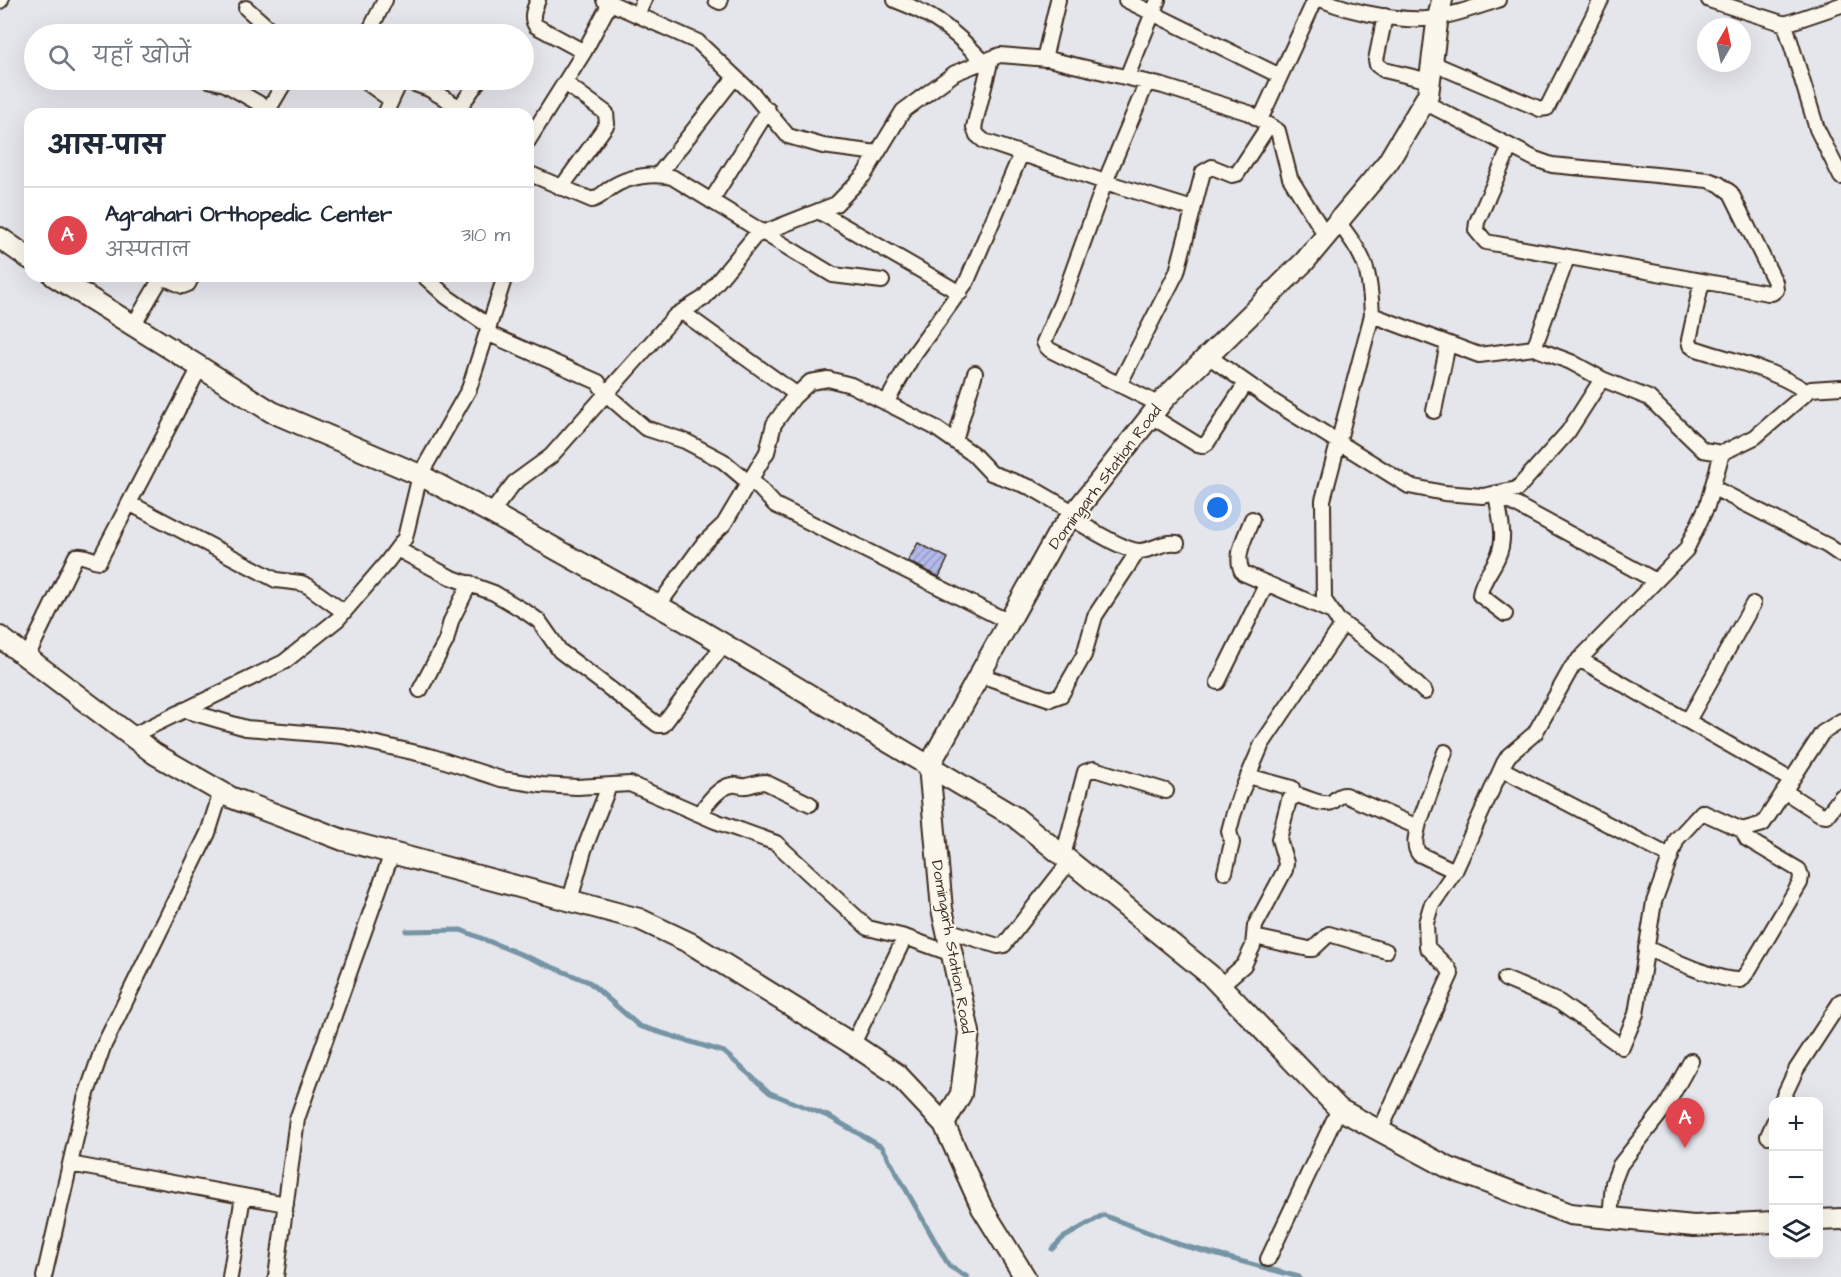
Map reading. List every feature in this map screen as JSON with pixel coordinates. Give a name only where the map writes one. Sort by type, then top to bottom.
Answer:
[{"type":"street","points":[[373,24],[385,0]]},
{"type":"street","points":[[538,0],[533,16],[536,26],[584,52]]},
{"type":"street","points":[[637,15],[644,0]]},
{"type":"street","points":[[895,0],[930,15],[988,60]]},
{"type":"street","points":[[1044,59],[1058,0]]},
{"type":"street","points":[[1126,0],[1280,76]]},
{"type":"street","points":[[1127,77],[1158,0]]},
{"type":"street","points":[[1119,385],[1177,272],[1203,172],[1212,167],[1232,175],[1240,171],[1264,123],[1280,76],[1315,0]]},
{"type":"street","points":[[1323,0],[1351,11],[1385,16],[1498,0]]},
{"type":"street","points":[[1385,16],[1376,60],[1377,65],[1384,70],[1431,72],[1540,109],[1547,108],[1601,0]]},
{"type":"street","points":[[1709,0],[1785,24],[1841,5]]},
{"type":"street","points":[[534,132],[584,52],[606,1],[698,42],[768,110],[776,124],[788,136],[823,146],[877,153]]},
{"type":"street","points":[[246,8],[264,24]]},
{"type":"street","name":"Domingarh Station Road","points":[[944,1124],[962,1094],[969,1032],[942,909],[929,766],[1057,535],[1155,410],[1305,261],[1388,162],[1428,95],[1440,9]]},
{"type":"street","points":[[1785,24],[1817,129],[1841,176]]},
{"type":"street","points":[[490,513],[514,483],[551,456],[675,316],[704,298],[755,236],[836,204],[864,175],[903,111],[955,73],[988,60],[1000,56],[1044,59],[1147,82],[1249,113],[1278,131],[1290,178],[1332,229],[1353,242],[1366,264],[1372,315],[1323,500],[1324,600],[1343,624],[1389,657],[1425,692]]},
{"type":"street","points":[[988,60],[974,128],[977,135],[984,141],[1193,209]]},
{"type":"street","points":[[659,174],[735,77]]},
{"type":"street","points":[[1147,82],[1105,182],[1062,301],[1044,342],[1050,350],[1119,385],[1155,410],[1198,446],[1207,443],[1246,383]]},
{"type":"street","points":[[561,188],[607,124],[608,119],[606,113],[565,83]]},
{"type":"street","points":[[235,90],[263,108]]},
{"type":"street","points":[[270,108],[280,90]]},
{"type":"street","points":[[378,90],[392,100]]},
{"type":"street","points":[[388,108],[397,90]]},
{"type":"street","points":[[430,90],[454,108]]},
{"type":"street","points":[[458,108],[472,90]]},
{"type":"street","points":[[1424,102],[1510,147],[1552,165],[1708,180],[1719,184],[1731,193],[1775,282],[1776,290],[1768,293],[1486,243],[1476,230],[1477,222],[1510,147]]},
{"type":"street","points":[[711,201],[768,110]]},
{"type":"street","points":[[886,403],[912,357],[960,292],[978,258],[1021,154]]},
{"type":"street","points":[[534,176],[592,200],[602,196],[611,187],[630,179],[656,173],[672,177],[833,275],[882,281]]},
{"type":"street","points":[[818,212],[960,292]]},
{"type":"street","points":[[0,238],[24,255]]},
{"type":"street","points":[[1534,348],[1567,258]]},
{"type":"street","points":[[1702,281],[1689,340],[1690,345],[1793,382],[1807,392]]},
{"type":"street","points":[[63,282],[272,412],[420,475],[490,513],[724,644],[1015,817],[1210,975],[1339,1109],[1449,1168],[1570,1214],[1694,1226],[1769,1222]]},
{"type":"street","points":[[133,326],[159,282]]},
{"type":"street","points":[[174,282],[183,286],[189,282]]},
{"type":"street","points":[[431,282],[488,329],[598,382],[606,394],[645,428],[695,446],[723,461],[749,480],[775,505],[1009,622]]},
{"type":"street","points":[[131,736],[284,662],[338,619],[397,549],[405,538],[420,475],[469,389],[503,282]]},
{"type":"street","points":[[682,312],[796,394]]},
{"type":"street","points":[[1372,315],[1479,355],[1534,348],[1571,362],[1602,379],[1649,398],[1703,450],[1722,453],[1755,437],[1811,389],[1841,387]]},
{"type":"street","points":[[1434,411],[1448,344]]},
{"type":"street","points":[[1208,356],[1246,383],[1409,486],[1444,493],[1483,496],[1517,489],[1568,432],[1602,379]]},
{"type":"street","points":[[27,657],[76,556],[80,555],[99,561],[200,367]]},
{"type":"street","points":[[955,441],[975,373]]},
{"type":"street","points":[[658,606],[703,544],[724,524],[767,452],[774,424],[796,394],[810,382],[828,379],[851,385],[934,427],[973,454],[990,473],[1032,488],[1131,550],[1138,551],[1169,542],[1177,543]]},
{"type":"street","points":[[1380,1131],[1451,974],[1448,968],[1426,948],[1428,914],[1431,906],[1455,871],[1509,755],[1535,733],[1566,674],[1686,550],[1707,506],[1722,453]]},
{"type":"street","points":[[1712,488],[1828,546],[1841,555]]},
{"type":"street","points":[[1496,494],[1656,581]]},
{"type":"street","points":[[1496,494],[1503,537],[1502,546],[1481,588],[1480,595],[1504,614]]},
{"type":"street","points":[[129,503],[276,580],[301,583],[344,612]]},
{"type":"street","points":[[1252,519],[1240,552],[1240,567],[1243,573],[1332,612]]},
{"type":"street","points":[[397,549],[441,573],[494,593],[539,621],[560,651],[658,725],[663,725],[724,644]]},
{"type":"street","points":[[980,675],[1050,699],[1061,695],[1084,655],[1095,616],[1138,551]]},
{"type":"street","points":[[420,690],[446,641],[451,621],[470,583]]},
{"type":"street","points":[[1218,682],[1267,583]]},
{"type":"street","points":[[1688,721],[1753,603]]},
{"type":"street","points":[[1225,872],[1232,843],[1229,831],[1240,795],[1262,744],[1343,624]]},
{"type":"street","points":[[0,637],[155,754],[221,792],[343,840],[639,919],[690,943],[852,1044],[897,1074],[944,1124],[982,1208],[1025,1277]]},
{"type":"street","points":[[1579,659],[1688,721],[1788,786],[1820,814],[1827,815],[1832,811],[1841,797]]},
{"type":"street","points":[[184,710],[246,728],[342,736],[430,756],[501,779],[550,785],[630,784],[699,814],[776,843],[868,928],[905,937],[952,954]]},
{"type":"street","points":[[1742,830],[1763,824],[1822,733],[1841,721]]},
{"type":"street","points":[[1445,752],[1419,823],[1415,844],[1419,854],[1455,871]]},
{"type":"street","points":[[947,930],[998,946],[1004,945],[1066,858],[1085,772],[1089,769],[1166,791]]},
{"type":"street","points":[[1502,769],[1671,857]]},
{"type":"street","points":[[1248,777],[1292,788]]},
{"type":"street","points":[[699,814],[713,796],[733,784],[746,786],[765,782],[810,804]]},
{"type":"street","points":[[570,900],[584,850],[609,786]]},
{"type":"street","points":[[44,1277],[85,1099],[103,1047],[208,833],[221,792]]},
{"type":"street","points":[[1220,986],[1244,965],[1253,946],[1255,926],[1285,870],[1286,863],[1279,839],[1289,800],[1298,795],[1327,803],[1340,795],[1345,795],[1413,825],[1419,823]]},
{"type":"street","points":[[1505,979],[1559,1002],[1622,1047],[1636,1014],[1646,948],[1654,902],[1677,839],[1702,812],[1742,830],[1747,839],[1799,870],[1802,876],[1800,883],[1741,980],[1732,981],[1646,948]]},
{"type":"street","points":[[276,1277],[292,1146],[302,1104],[392,853]]},
{"type":"street","points":[[1254,937],[1313,949],[1329,934],[1386,951]]},
{"type":"street","points":[[852,1044],[905,937]]},
{"type":"street","points":[[1783,1097],[1796,1070],[1841,1001]]},
{"type":"street","points":[[1610,1218],[1613,1183],[1620,1165],[1666,1106],[1691,1061]]},
{"type":"street","points":[[1268,1259],[1339,1109]]},
{"type":"street","points":[[70,1164],[286,1204]]},
{"type":"street","points":[[230,1277],[243,1196]]},
{"type":"street","points":[[1823,1220],[1841,1219]]},
{"type":"building","points":[[918,543],[948,558],[939,577],[908,561]]},
{"type":"waterway","points":[[406,931],[461,930],[589,982],[639,1026],[724,1052],[770,1093],[830,1117],[882,1147],[949,1266],[967,1277]]},
{"type":"waterway","points":[[1052,1249],[1063,1238],[1103,1215],[1181,1245],[1299,1277]]},
{"type":"place","name":"Agrahari Orthopedic Center","points":[[1685,1148]]}]
